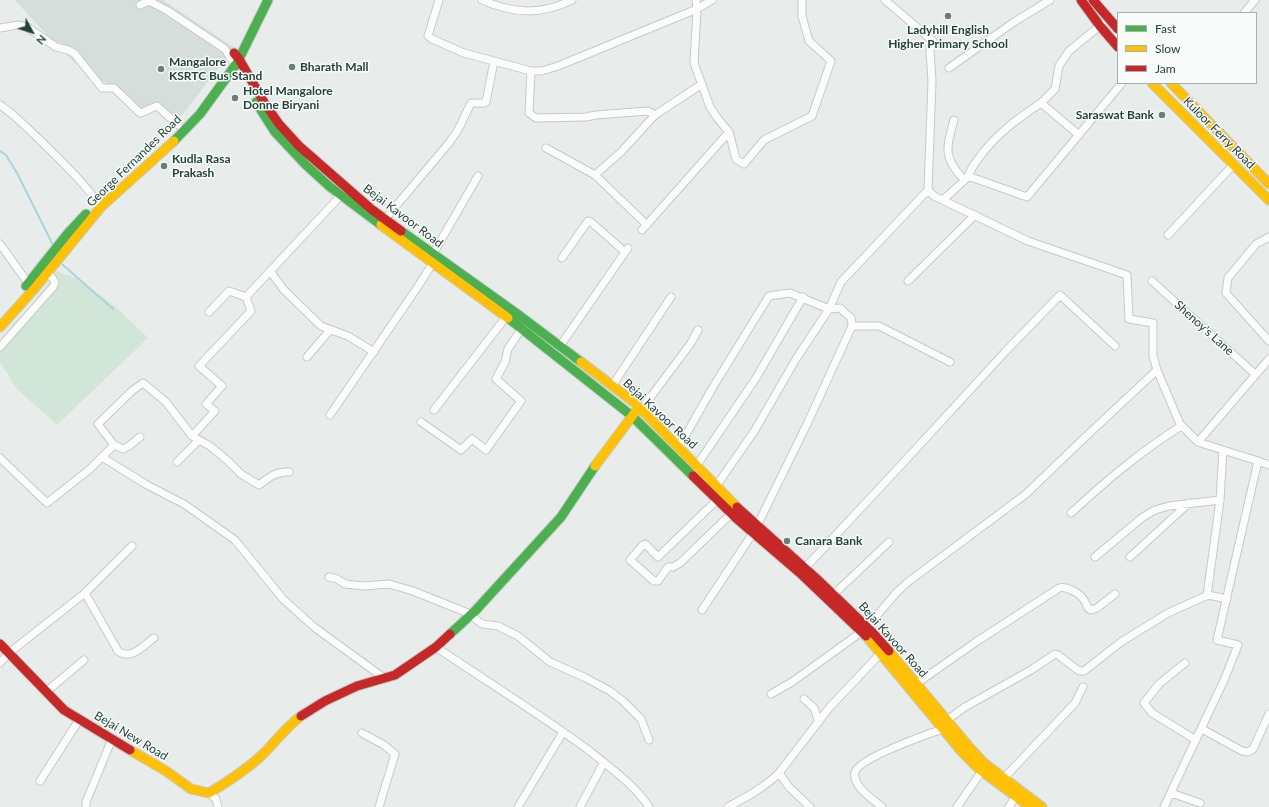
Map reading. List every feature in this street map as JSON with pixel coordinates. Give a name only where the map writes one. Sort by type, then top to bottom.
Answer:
[{"type":"main road","name":"George Fernandes Road","points":[[0,327],[48,273],[99,204],[156,151],[204,97],[235,59],[259,0]]},
{"type":"main road","name":"George Fernandes Road","points":[[0,315],[69,232],[99,204],[164,151],[200,114],[235,59],[268,0]]},
{"type":"main road","points":[[1081,0],[1117,46]]},
{"type":"main road","points":[[1093,0],[1117,28]]},
{"type":"main road","name":"Bejai Kavoor Road","points":[[235,59],[279,124],[344,192],[432,264],[522,328],[632,416],[731,514],[805,568],[833,595],[865,631],[881,653],[913,686],[945,724],[984,763],[1042,807]]},
{"type":"main road","name":"Kuloor Ferry Road","points":[[1153,84],[1269,200]]},
{"type":"main road","name":"Kuloor Ferry Road","points":[[1176,85],[1269,184]]},
{"type":"main road","name":"Bejai Kavoor Road","points":[[344,192],[385,219],[496,298],[640,409],[717,485],[754,532],[894,656],[913,686]]},
{"type":"main road","points":[[208,793],[236,777],[263,754],[294,721],[325,701],[357,686],[395,675],[436,647],[470,616],[561,517],[591,472],[632,416],[640,409]]},
{"type":"main road","name":"Bejai New Road","points":[[0,644],[64,710],[166,772],[191,789],[208,793]]},
{"type":"main road","name":"Bejai Kavoor Road","points":[[945,724],[962,752],[982,771],[1030,807]]},
{"type":"street","points":[[439,0],[428,36],[464,53],[531,71],[542,71],[558,66],[697,9],[712,0]]},
{"type":"street","points":[[482,0],[510,9],[528,12],[548,10],[572,0]]},
{"type":"street","points":[[696,0],[697,9],[694,63],[710,106],[729,132],[736,159],[744,164],[764,140],[812,116],[831,61],[809,41],[802,16],[802,0]]},
{"type":"street","points":[[717,485],[755,430],[796,359],[829,309],[841,282],[928,190],[932,81],[930,51],[933,41],[885,0]]},
{"type":"street","points":[[949,68],[1014,22],[1050,0]]},
{"type":"street","points":[[1245,12],[1255,0]]},
{"type":"street","points":[[140,5],[149,1],[168,11],[225,49],[235,59]]},
{"type":"street","points":[[944,200],[966,178],[970,169],[993,140],[1014,121],[1041,103],[1055,89],[1059,66],[1069,51],[1108,19]]},
{"type":"street","points":[[0,28],[18,25],[27,27],[39,37],[56,47],[74,53],[102,88],[114,88],[140,113],[157,106],[178,125]]},
{"type":"street","points":[[385,219],[449,143],[463,120],[471,102],[484,104],[486,102],[494,61]]},
{"type":"street","points":[[531,71],[529,113],[536,118],[586,117],[648,111],[655,115]]},
{"type":"street","points":[[595,175],[625,147],[655,115],[702,84]]},
{"type":"street","points":[[954,120],[947,145],[949,160],[956,170],[966,178],[1027,197],[1121,84]]},
{"type":"street","points":[[1041,103],[1079,135]]},
{"type":"street","points":[[0,105],[17,118],[89,189],[99,204]]},
{"type":"street","points":[[546,148],[595,175],[644,227],[729,132]]},
{"type":"street","points":[[1168,235],[1234,164]]},
{"type":"street","points":[[433,254],[478,176]]},
{"type":"street","points":[[928,190],[934,196],[1028,241],[1127,275],[1129,319],[1153,323],[1153,356],[1157,370],[1180,424],[1198,442],[1269,465]]},
{"type":"street","points":[[246,297],[344,192]]},
{"type":"street","points":[[908,281],[975,215]]},
{"type":"street","points":[[560,346],[627,250],[591,222],[588,222],[562,258]]},
{"type":"street","points":[[1269,237],[1256,244],[1228,278],[1226,293],[1269,341]]},
{"type":"street","points":[[0,244],[28,283]]},
{"type":"street","points":[[330,415],[432,264]]},
{"type":"street","points":[[270,271],[284,290],[321,326],[348,336],[374,352]]},
{"type":"street","points":[[0,348],[53,287],[55,283],[48,273]]},
{"type":"street","name":"Shenoy's Lane","points":[[1152,281],[1255,374]]},
{"type":"street","points":[[209,312],[229,291],[246,297]]},
{"type":"street","points":[[679,446],[769,296],[790,293],[803,297],[829,309],[840,308],[851,318],[852,326],[808,422],[754,532],[702,610]]},
{"type":"street","points":[[805,568],[1005,352],[1060,295],[1114,346]]},
{"type":"street","points":[[177,462],[216,411],[206,404],[222,386],[199,366],[251,311],[246,297]]},
{"type":"street","points":[[612,386],[671,297]]},
{"type":"street","points":[[697,465],[756,378],[803,297]]},
{"type":"street","points":[[434,410],[506,317]]},
{"type":"street","points":[[852,326],[879,326],[950,362]]},
{"type":"street","points":[[422,422],[461,450],[472,439],[486,450],[522,401],[496,379],[505,362],[508,349],[522,328]]},
{"type":"street","points":[[307,357],[330,330]]},
{"type":"street","points":[[640,409],[691,343],[698,330]]},
{"type":"street","points":[[1198,442],[1255,374],[1269,360]]},
{"type":"street","points":[[771,694],[792,682],[860,633],[865,631],[897,592],[908,582],[1026,494],[1157,370]]},
{"type":"street","points":[[140,437],[123,449],[114,445],[98,424],[133,390],[143,383],[166,402],[196,438],[210,446],[241,474],[259,485],[270,476],[281,472],[289,472]]},
{"type":"street","points":[[1071,513],[1124,466],[1152,444],[1182,426]]},
{"type":"street","points":[[0,458],[47,503],[90,469],[114,445]]},
{"type":"street","points":[[1207,596],[1220,500],[1223,450]]},
{"type":"street","points":[[102,457],[147,485],[184,504],[235,540],[283,599],[314,627],[384,678]]},
{"type":"street","points":[[1164,807],[1202,729],[1238,646],[1217,640],[1258,461]]},
{"type":"street","points":[[658,557],[717,500]]},
{"type":"street","points":[[1095,557],[1149,513],[1162,508],[1189,503],[1220,500]]},
{"type":"street","points":[[1130,557],[1189,503]]},
{"type":"street","points":[[668,567],[646,544],[642,546],[630,559],[656,581],[668,567],[673,567],[680,563],[731,514]]},
{"type":"street","points":[[833,595],[889,542]]},
{"type":"street","points":[[0,663],[9,653],[85,593],[132,546]]},
{"type":"street","points":[[329,577],[337,579],[345,584],[364,586],[389,584],[413,591],[468,613],[482,624],[498,626],[518,636],[550,662],[586,678],[610,691],[623,701],[641,719],[649,740]]},
{"type":"street","points":[[913,686],[976,642],[1059,588],[1067,588],[1080,596],[1087,607],[1091,610],[1097,608],[1115,594]]},
{"type":"street","points":[[85,593],[118,651],[122,654],[126,655],[134,653],[154,638]]},
{"type":"street","points":[[882,807],[861,789],[857,783],[855,771],[877,754],[945,724],[965,707],[1031,670],[1054,654],[1058,655],[1079,671],[1084,671],[1121,642],[1168,613],[1207,596],[1227,598]]},
{"type":"street","points":[[436,647],[564,732],[604,762],[634,790],[649,807]]},
{"type":"street","points":[[732,806],[758,790],[778,773],[830,708],[881,653]]},
{"type":"street","points":[[46,692],[84,660]]},
{"type":"street","points":[[1185,663],[1159,684],[1144,703],[1152,712],[1196,740]]},
{"type":"street","points":[[1004,778],[1075,703],[1083,687]]},
{"type":"street","points":[[804,699],[814,708],[819,722]]},
{"type":"street","points":[[1202,729],[1242,751],[1248,752],[1253,749],[1269,714]]},
{"type":"street","points":[[40,781],[80,720]]},
{"type":"street","points":[[518,807],[564,732]]},
{"type":"street","points":[[362,733],[384,745],[396,754],[379,807]]},
{"type":"street","points":[[86,807],[86,802],[96,775],[112,739]]},
{"type":"street","points":[[580,807],[604,762]]},
{"type":"street","points":[[958,807],[982,771]]},
{"type":"street","points":[[778,773],[786,784],[810,807]]},
{"type":"street","points":[[208,793],[216,799],[218,807]]},
{"type":"street","points":[[1171,793],[1200,803]]},
{"type":"street","points":[[1009,807],[1016,796]]},
{"type":"street","points":[[210,807],[216,799]]},
{"type":"shaded area","name":"Mangalore KSRTC Bus Stand","points":[[15,0],[163,0],[233,47],[175,124],[154,105],[140,114],[104,81],[98,84],[54,43]]},
{"type":"green space","points":[[56,271],[79,279],[118,309],[148,338],[57,425],[17,389],[0,362],[0,341],[13,324],[31,306]]},
{"type":"waterway","points":[[0,151],[6,155],[17,173],[53,245]]},
{"type":"waterway","points":[[63,265],[113,309]]},
{"type":"traffic: fast","points":[[174,141],[200,114],[237,63],[268,0]]},
{"type":"traffic: fast","points":[[256,102],[275,132],[306,165],[329,186],[381,225]]},
{"type":"traffic: fast","points":[[26,286],[69,232],[86,214]]},
{"type":"traffic: fast","points":[[401,231],[520,316],[581,362]]},
{"type":"traffic: fast","points":[[508,318],[632,416],[693,476]]},
{"type":"traffic: fast","points":[[450,634],[475,611],[561,517],[595,466]]},
{"type":"traffic: slow","points":[[1153,84],[1269,200]]},
{"type":"traffic: slow","points":[[1172,84],[1269,184]]},
{"type":"traffic: slow","points":[[0,327],[34,289],[101,207],[174,141]]},
{"type":"traffic: slow","points":[[381,225],[508,318]]},
{"type":"traffic: slow","points":[[581,362],[635,403],[737,507]]},
{"type":"traffic: slow","points":[[595,466],[636,411]]},
{"type":"traffic: slow","points":[[866,636],[962,752],[979,769],[1030,807]]},
{"type":"traffic: slow","points":[[889,651],[984,763],[1042,807]]},
{"type":"traffic: slow","points":[[130,750],[166,771],[191,789],[209,793],[251,764],[301,716]]},
{"type":"traffic: jam","points":[[1081,0],[1117,46]]},
{"type":"traffic: jam","points":[[1093,0],[1117,28]]},
{"type":"traffic: jam","points":[[234,53],[265,104],[279,124],[299,146],[371,209],[401,231]]},
{"type":"traffic: jam","points":[[693,476],[736,518],[800,573],[866,636]]},
{"type":"traffic: jam","points":[[737,507],[817,579],[873,633],[889,651]]},
{"type":"traffic: jam","points":[[301,716],[325,701],[357,686],[395,675],[436,647],[450,634]]},
{"type":"traffic: jam","points":[[0,644],[64,710],[130,750]]},
{"type":"place","name":"Ladyhill English Higher Primary School","points":[[948,16]]},
{"type":"place","name":"Bharath Mall","points":[[292,67]]},
{"type":"place","name":"Mangalore KSRTC Bus Stand","points":[[161,69]]},
{"type":"place","name":"Hotel Mangalore Donne Biryani","points":[[235,98]]},
{"type":"place","name":"Saraswat Bank","points":[[1162,115]]},
{"type":"place","name":"Kudla Rasa Prakash","points":[[164,166]]},
{"type":"place","name":"Canara Bank","points":[[787,541]]}]
